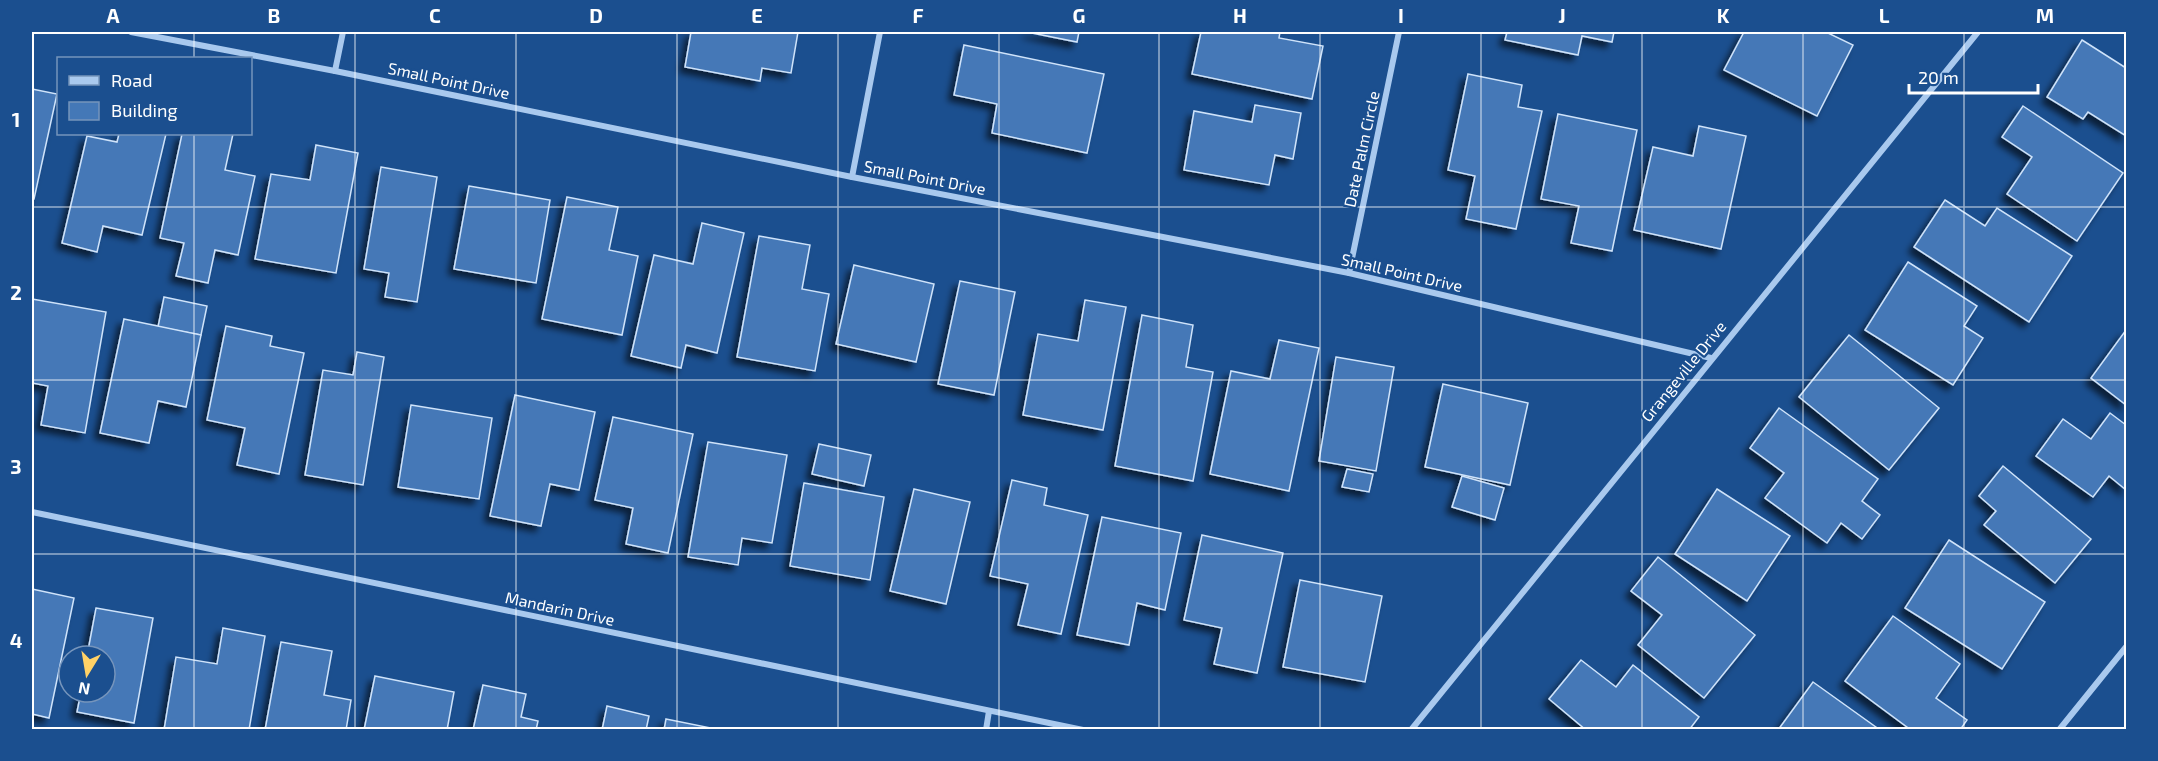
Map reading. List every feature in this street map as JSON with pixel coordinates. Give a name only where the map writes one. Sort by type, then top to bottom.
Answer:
[{"type":"street","name":"Small Point Drive","points":[[131,32],[335,71],[852,177],[1349,273],[1711,358]]},
{"type":"street","points":[[335,71],[344,32]]},
{"type":"street","points":[[852,177],[880,32]]},
{"type":"street","name":"Date Palm Circle","points":[[1349,273],[1399,32]]},
{"type":"street","name":"Grangeville Drive","points":[[1411,729],[1978,32]]},
{"type":"street","name":"Mandarin Drive","points":[[32,512],[1083,729]]},
{"type":"street","points":[[2059,729],[2127,647]]},
{"type":"street","points":[[986,729],[989,711]]},
{"type":"building","points":[[691,32],[798,32],[791,73],[762,68],[760,81],[685,67]]},
{"type":"building","points":[[1027,32],[1079,32],[1077,42]]},
{"type":"building","points":[[1201,32],[1280,32],[1279,38],[1323,46],[1312,99],[1192,74]]},
{"type":"building","points":[[1507,32],[1614,32],[1612,42],[1582,36],[1578,55],[1505,40]]},
{"type":"building","points":[[1744,32],[1826,32],[1853,45],[1817,116],[1724,70]]},
{"type":"building","points":[[2082,40],[2126,68],[2126,136],[2088,112],[2083,119],[2047,97]]},
{"type":"building","points":[[964,45],[1104,74],[1087,153],[992,133],[997,104],[954,95]]},
{"type":"building","points":[[1468,74],[1522,85],[1518,107],[1542,111],[1516,229],[1466,219],[1475,176],[1448,170]]},
{"type":"building","points":[[32,89],[57,94],[34,199],[32,199]]},
{"type":"building","points":[[1255,105],[1301,113],[1293,159],[1275,155],[1269,185],[1184,170],[1194,111],[1252,122]]},
{"type":"building","points":[[2023,106],[2123,173],[2077,241],[2007,194],[2032,157],[2002,137]]},
{"type":"building","points":[[1558,114],[1637,130],[1612,251],[1571,243],[1579,206],[1541,199]]},
{"type":"building","points":[[1699,126],[1746,136],[1721,249],[1634,230],[1653,147],[1693,156]]},
{"type":"building","points":[[119,135],[166,135],[142,235],[103,226],[97,252],[62,243],[87,136],[117,142]]},
{"type":"building","points":[[182,135],[233,135],[225,170],[255,176],[238,255],[215,250],[208,283],[176,276],[184,243],[160,238]]},
{"type":"building","points":[[316,145],[358,153],[336,273],[255,259],[271,174],[310,180]]},
{"type":"building","points":[[381,167],[437,177],[417,302],[385,297],[389,273],[364,269]]},
{"type":"building","points":[[469,186],[550,200],[536,283],[454,269]]},
{"type":"building","points":[[567,197],[618,207],[609,250],[638,256],[622,335],[542,319]]},
{"type":"building","points":[[1945,200],[1985,226],[1997,208],[2072,256],[2029,322],[1914,247]]},
{"type":"building","points":[[702,223],[744,233],[717,353],[686,345],[681,368],[631,356],[654,255],[693,264]]},
{"type":"building","points":[[759,236],[810,245],[802,289],[829,294],[815,371],[737,357]]},
{"type":"building","points":[[1908,262],[1977,306],[1964,326],[1983,338],[1953,385],[1865,330]]},
{"type":"building","points":[[854,265],[934,284],[916,362],[836,344]]},
{"type":"building","points":[[960,281],[1015,292],[994,395],[938,384]]},
{"type":"building","points":[[164,297],[207,306],[201,335],[158,327]]},
{"type":"building","points":[[32,299],[106,312],[85,433],[41,425],[48,386],[32,383]]},
{"type":"building","points":[[1085,300],[1126,307],[1103,430],[1023,415],[1038,334],[1078,341]]},
{"type":"building","points":[[1142,315],[1193,325],[1186,367],[1213,372],[1193,481],[1115,466]]},
{"type":"building","points":[[124,319],[201,335],[186,407],[158,401],[149,443],[100,433]]},
{"type":"building","points":[[226,326],[272,336],[270,346],[304,353],[279,474],[237,465],[245,428],[207,420]]},
{"type":"building","points":[[2126,330],[2126,405],[2091,378]]},
{"type":"building","points":[[1849,335],[1939,408],[1889,470],[1799,397]]},
{"type":"building","points":[[1279,340],[1319,348],[1289,491],[1210,474],[1231,371],[1270,379]]},
{"type":"building","points":[[357,352],[384,357],[363,485],[305,475],[323,370],[353,375]]},
{"type":"building","points":[[1336,357],[1394,367],[1376,471],[1319,461]]},
{"type":"building","points":[[1443,384],[1528,403],[1510,485],[1425,467]]},
{"type":"building","points":[[515,395],[595,412],[579,490],[550,484],[541,526],[490,516]]},
{"type":"building","points":[[411,405],[492,418],[479,499],[398,487]]},
{"type":"building","points":[[1779,408],[1878,479],[1862,501],[1880,515],[1862,539],[1841,523],[1827,543],[1765,498],[1784,473],[1750,448]]},
{"type":"building","points":[[2110,413],[2126,425],[2126,490],[2109,476],[2093,497],[2036,456],[2063,419],[2091,439]]},
{"type":"building","points":[[613,417],[693,434],[668,553],[626,544],[633,508],[595,500]]},
{"type":"building","points":[[708,442],[787,455],[772,543],[742,538],[738,565],[688,557]]},
{"type":"building","points":[[819,444],[871,455],[864,486],[812,474]]},
{"type":"building","points":[[2003,466],[2091,539],[2055,583],[1984,525],[1996,511],[1979,496]]},
{"type":"building","points":[[1347,469],[1373,474],[1369,492],[1342,487]]},
{"type":"building","points":[[1462,476],[1504,488],[1495,520],[1452,507]]},
{"type":"building","points":[[1012,480],[1047,488],[1044,505],[1088,515],[1061,634],[1018,625],[1028,584],[990,576]]},
{"type":"building","points":[[804,483],[884,497],[870,580],[790,566]]},
{"type":"building","points":[[914,489],[970,502],[946,604],[890,591]]},
{"type":"building","points":[[1717,489],[1790,536],[1747,601],[1675,554]]},
{"type":"building","points":[[1102,517],[1181,533],[1165,610],[1137,603],[1129,645],[1077,635]]},
{"type":"building","points":[[1202,535],[1283,553],[1257,673],[1214,664],[1222,628],[1184,620]]},
{"type":"building","points":[[1949,540],[2045,602],[2002,669],[1905,608]]},
{"type":"building","points":[[1658,557],[1755,635],[1704,698],[1638,645],[1662,615],[1631,591]]},
{"type":"building","points":[[1300,580],[1382,596],[1365,682],[1283,667]]},
{"type":"building","points":[[32,589],[74,598],[64,644],[57,644],[57,680],[49,718],[32,714]]},
{"type":"building","points":[[96,608],[153,618],[134,723],[77,712],[79,704],[117,704],[117,644],[89,644]]},
{"type":"building","points":[[1893,616],[1960,664],[1936,698],[1967,720],[1960,730],[1911,730],[1845,681]]},
{"type":"building","points":[[223,628],[265,636],[249,730],[164,730],[176,657],[217,664]]},
{"type":"building","points":[[281,642],[332,651],[324,695],[351,700],[346,730],[265,730]]},
{"type":"building","points":[[1581,660],[1616,687],[1633,665],[1699,717],[1689,730],[1586,730],[1549,699]]},
{"type":"building","points":[[375,676],[454,692],[447,730],[364,730]]},
{"type":"building","points":[[1813,682],[1880,730],[1778,730]]},
{"type":"building","points":[[483,685],[526,694],[521,717],[538,721],[536,730],[473,730]]},
{"type":"building","points":[[607,706],[649,716],[646,730],[602,730]]},
{"type":"building","points":[[666,719],[716,729],[716,730],[664,730]]}]
